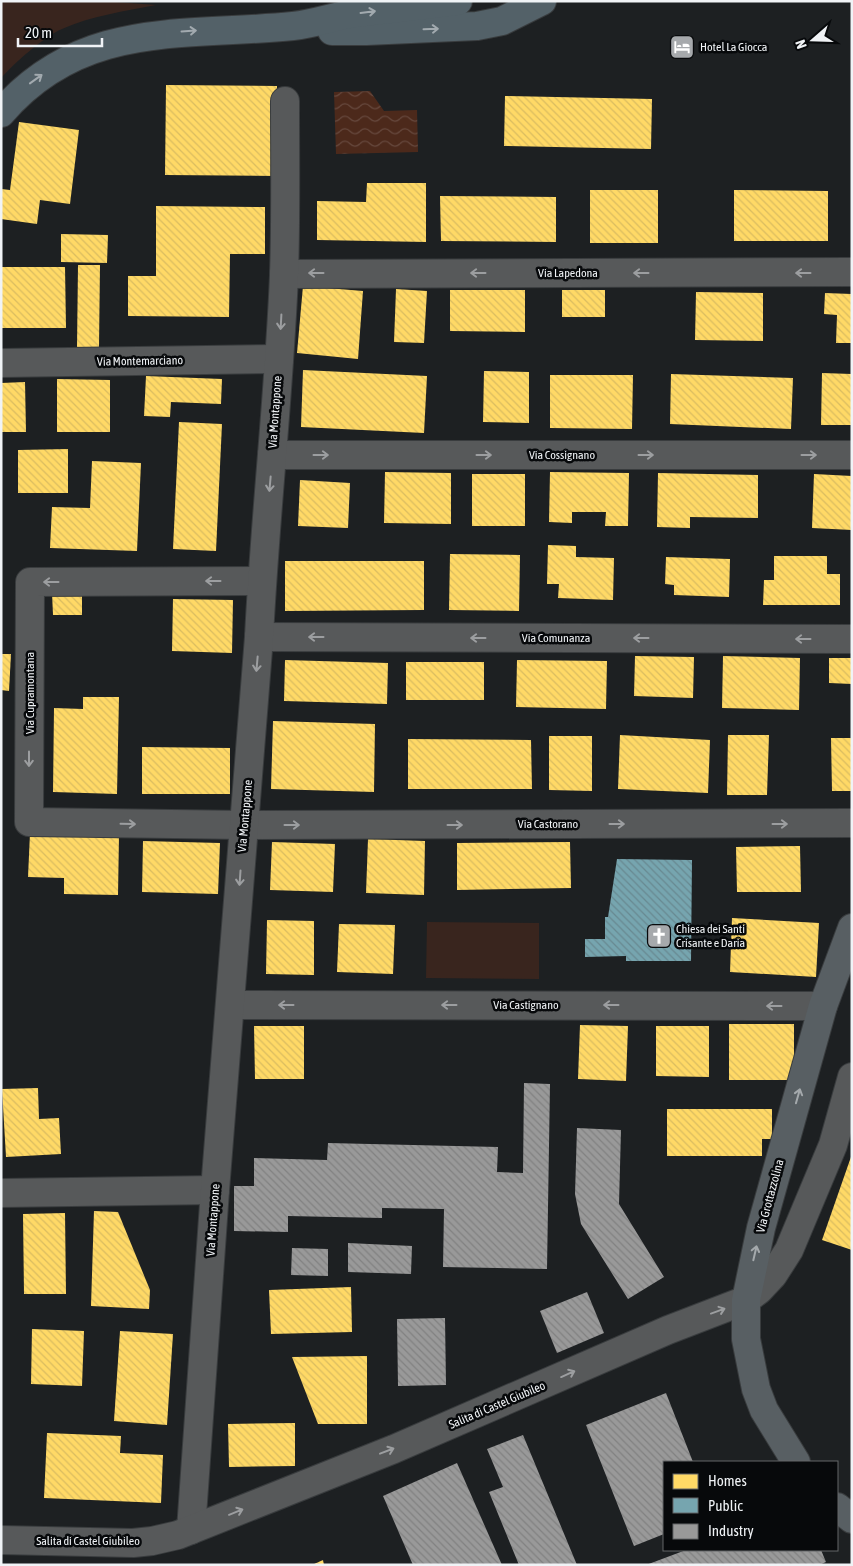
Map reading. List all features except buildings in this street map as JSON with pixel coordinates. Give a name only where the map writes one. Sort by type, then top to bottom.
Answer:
[{"type":"highway","points":[[295,26],[350,14],[458,1]]},
{"type":"highway","points":[[1,113],[19,93],[39,76],[77,56],[136,38],[175,32],[295,26],[351,32],[470,27],[502,21],[542,1]]},
{"type":"street","name":"Via Montappone","points":[[191,1530],[215,1190],[279,359],[284,274],[285,101]]},
{"type":"street","name":"Via Lapedona","points":[[284,274],[852,272]]},
{"type":"street","name":"Via Montemarciano","points":[[1,363],[279,359]]},
{"type":"street","name":"Via Cossignano","points":[[272,455],[852,455]]},
{"type":"street","name":"Via Cupramontana","points":[[244,825],[29,822],[30,582],[262,581]]},
{"type":"street","name":"Via Comunanza","points":[[259,637],[852,639]]},
{"type":"street","name":"Via Castorano","points":[[244,825],[852,824]]},
{"type":"street","name":"Via Grottazzolina","points":[[795,1461],[764,1410],[756,1389],[746,1339],[746,1300],[761,1228],[823,1006],[852,928]]},
{"type":"street","name":"Via Castignano","points":[[230,1005],[823,1006]]},
{"type":"street","name":"Salita di Castel Giubileo","points":[[1,1540],[133,1543],[163,1539],[191,1530],[394,1449],[668,1330],[746,1300],[760,1290],[773,1275],[788,1250],[833,1145],[852,1077]]},
{"type":"street","points":[[1,1193],[215,1190]]},
{"type":"street","points":[[838,1508],[852,1519]]},
{"type":"shaded area","points":[[1,1],[103,1],[156,5],[96,17],[62,29],[38,44],[1,78]]},
{"type":"shaded area","points":[[427,922],[539,923],[539,979],[426,978]]},
{"type":"water","points":[[370,91],[384,111],[417,110],[418,152],[336,154],[334,92]]},
{"type":"place","name":"Hotel La Giocca","points":[[682,47]]},
{"type":"place","name":"Chiesa dei Santi Crisante e Daria","points":[[659,936]]}]
